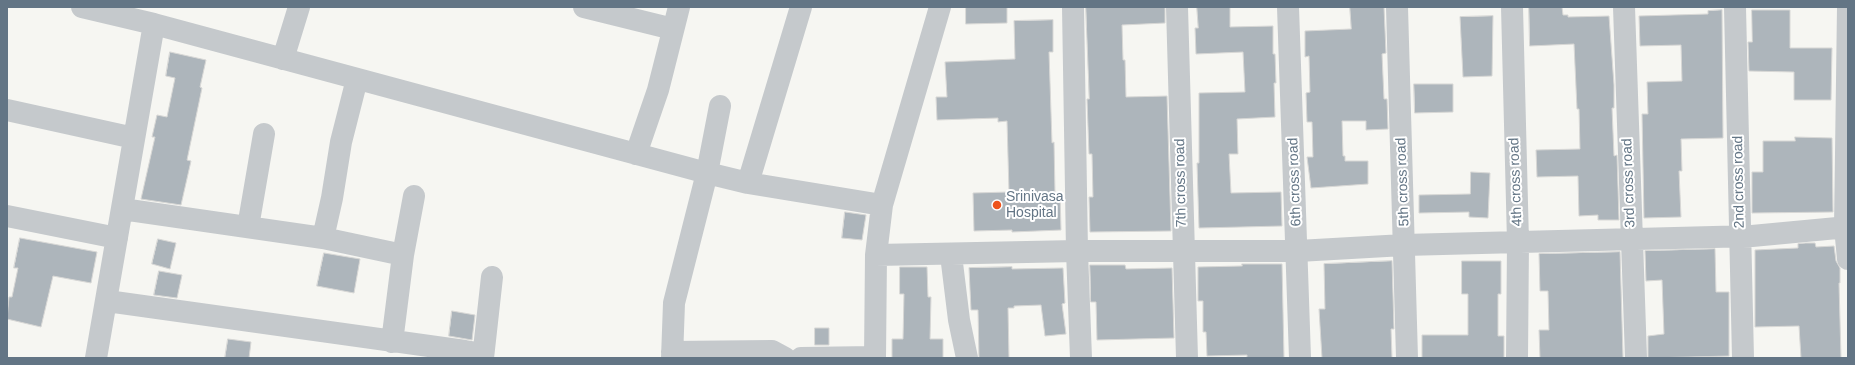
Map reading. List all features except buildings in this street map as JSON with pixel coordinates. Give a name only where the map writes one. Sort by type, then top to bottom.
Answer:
[{"type":"street","points":[[82,7],[109,10],[154,24],[707,173],[748,183],[882,205]]},
{"type":"street","points":[[283,59],[299,7]]},
{"type":"street","points":[[584,7],[673,29]]},
{"type":"street","points":[[636,154],[658,90],[678,7]]},
{"type":"street","points":[[748,183],[801,7]]},
{"type":"street","points":[[801,358],[875,357],[876,255],[882,205],[940,7]]},
{"type":"street","points":[[1073,7],[1077,251],[1081,358]]},
{"type":"street","name":"7th cross road","points":[[1177,7],[1187,358]]},
{"type":"street","name":"6th cross road","points":[[1288,7],[1298,251],[1300,358]]},
{"type":"street","name":"5th cross road","points":[[1397,7],[1407,358]]},
{"type":"street","name":"4th cross road","points":[[1512,7],[1518,242],[1517,358]]},
{"type":"street","name":"3rd cross road","points":[[1624,7],[1636,358]]},
{"type":"street","name":"2nd cross road","points":[[1735,7],[1743,358]]},
{"type":"street","points":[[1848,7],[1846,227],[1848,258]]},
{"type":"street","points":[[96,358],[154,24]]},
{"type":"street","points":[[323,238],[332,198],[341,142],[357,79]]},
{"type":"street","points":[[720,106],[707,173],[674,303],[672,355],[772,351],[785,358]]},
{"type":"street","points":[[7,110],[134,138]]},
{"type":"street","points":[[248,227],[264,134]]},
{"type":"street","points":[[392,342],[403,255],[414,196]]},
{"type":"street","points":[[122,208],[323,238],[403,255]]},
{"type":"street","points":[[8,222],[117,238]]},
{"type":"street","points":[[876,255],[950,255],[1077,251],[1298,251],[1404,245],[1741,236],[1846,227]]},
{"type":"street","points":[[950,255],[959,320],[967,358]]},
{"type":"street","points":[[482,358],[492,277]]},
{"type":"street","points":[[107,301],[465,351],[477,353],[482,358]]},
{"type":"place","name":"Srinivasa Hospital","points":[[997,205]]}]
